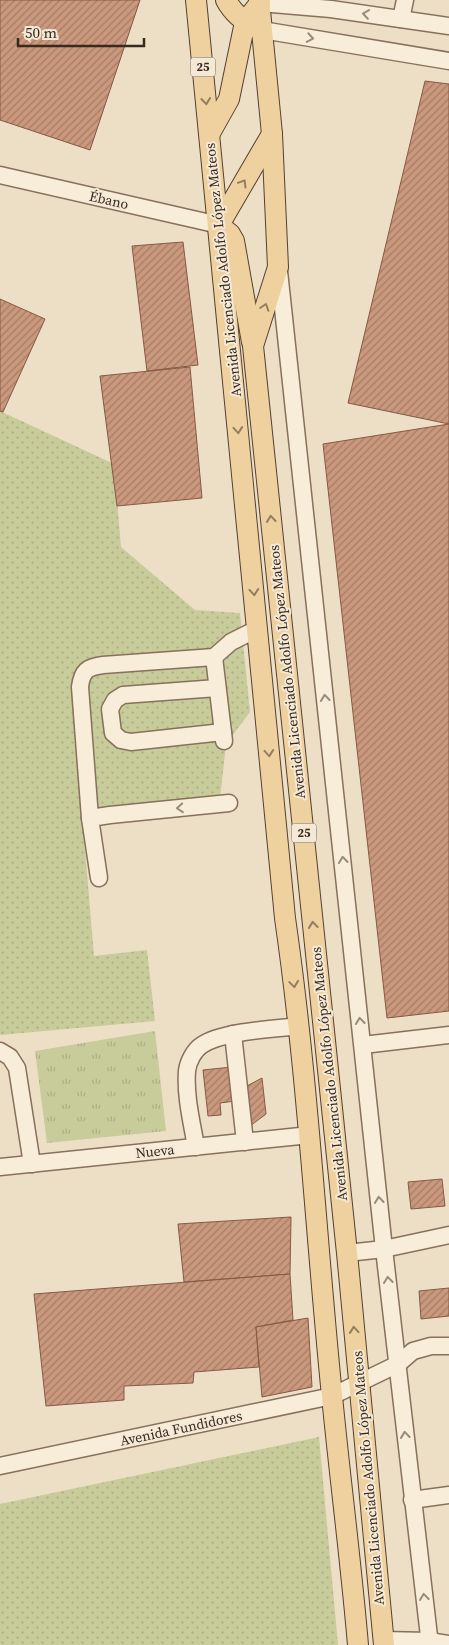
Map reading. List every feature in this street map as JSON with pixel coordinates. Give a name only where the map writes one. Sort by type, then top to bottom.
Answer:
[{"type":"main road","name":"Avenida Licenciado Adolfo López Mateos","points":[[196,0],[219,224],[284,918],[299,1026],[332,1396],[358,1645]]},
{"type":"main road","points":[[226,0],[232,10],[253,26]]},
{"type":"main road","points":[[210,133],[229,99],[259,2]]},
{"type":"main road","name":"Avenida Licenciado Adolfo López Mateos","points":[[253,26],[272,134],[278,267],[253,346],[348,1253],[384,1642]]},
{"type":"main road","points":[[253,346],[234,241],[230,234],[219,224],[272,134]]},
{"type":"street","points":[[401,19],[404,0]]},
{"type":"street","points":[[259,2],[332,4],[401,19],[449,26]]},
{"type":"street","points":[[253,26],[449,62]]},
{"type":"street","name":"Ébano","points":[[0,175],[219,224]]},
{"type":"street","points":[[278,267],[384,1249],[430,1643]]},
{"type":"street","points":[[99,878],[90,818],[80,706],[80,687],[83,674],[91,667],[103,665],[214,657],[231,642],[257,629]]},
{"type":"street","points":[[214,657],[218,688],[224,736],[131,742],[121,740],[113,733],[110,708],[115,700],[123,695],[218,688]]},
{"type":"street","points":[[90,818],[229,804]]},
{"type":"street","points":[[196,1147],[187,1091],[188,1069],[192,1056],[201,1045],[233,1034],[299,1026]]},
{"type":"street","points":[[233,1034],[245,1142]]},
{"type":"street","points":[[363,1045],[449,1035]]},
{"type":"street","points":[[0,1051],[10,1057],[17,1068],[32,1164]]},
{"type":"street","name":"Nueva","points":[[0,1167],[310,1135]]},
{"type":"street","points":[[348,1253],[384,1249],[449,1235]]},
{"type":"street","name":"Avenida Fundidores","points":[[0,1466],[332,1396],[398,1364],[406,1356],[421,1348],[449,1346]]},
{"type":"street","points":[[412,1500],[449,1495]]},
{"type":"street","points":[[384,1642],[449,1644]]},
{"type":"green space","points":[[0,411],[114,464],[121,547],[195,610],[240,613],[250,712],[226,744],[220,799],[82,814],[94,956],[147,950],[155,1021],[0,1035]]},
{"type":"green space","points":[[155,1031],[166,1131],[47,1143],[35,1051]]},
{"type":"green space","points":[[319,1437],[338,1645],[0,1645],[0,1504]]},
{"type":"building","points":[[0,0],[140,0],[90,150],[0,120]]},
{"type":"building","points":[[425,81],[449,84],[449,424],[348,403]]},
{"type":"building","points":[[183,242],[198,365],[147,371],[132,246]]},
{"type":"building","points":[[0,299],[45,319],[3,412],[0,411]]},
{"type":"building","points":[[190,367],[202,498],[117,506],[100,376]]},
{"type":"building","points":[[449,424],[449,1011],[387,1018],[323,444]]},
{"type":"building","points":[[232,1067],[235,1101],[220,1103],[221,1115],[208,1116],[203,1070]]},
{"type":"building","points":[[262,1078],[266,1114],[250,1126],[245,1087]]},
{"type":"building","points":[[442,1179],[445,1206],[411,1209],[408,1182]]},
{"type":"building","points":[[291,1217],[290,1274],[184,1282],[178,1224]]},
{"type":"building","points":[[290,1274],[293,1320],[256,1327],[259,1367],[194,1372],[193,1383],[124,1386],[124,1400],[46,1406],[34,1294]]},
{"type":"building","points":[[449,1288],[449,1316],[421,1319],[419,1291]]},
{"type":"building","points":[[308,1318],[312,1387],[262,1397],[256,1327]]}]
